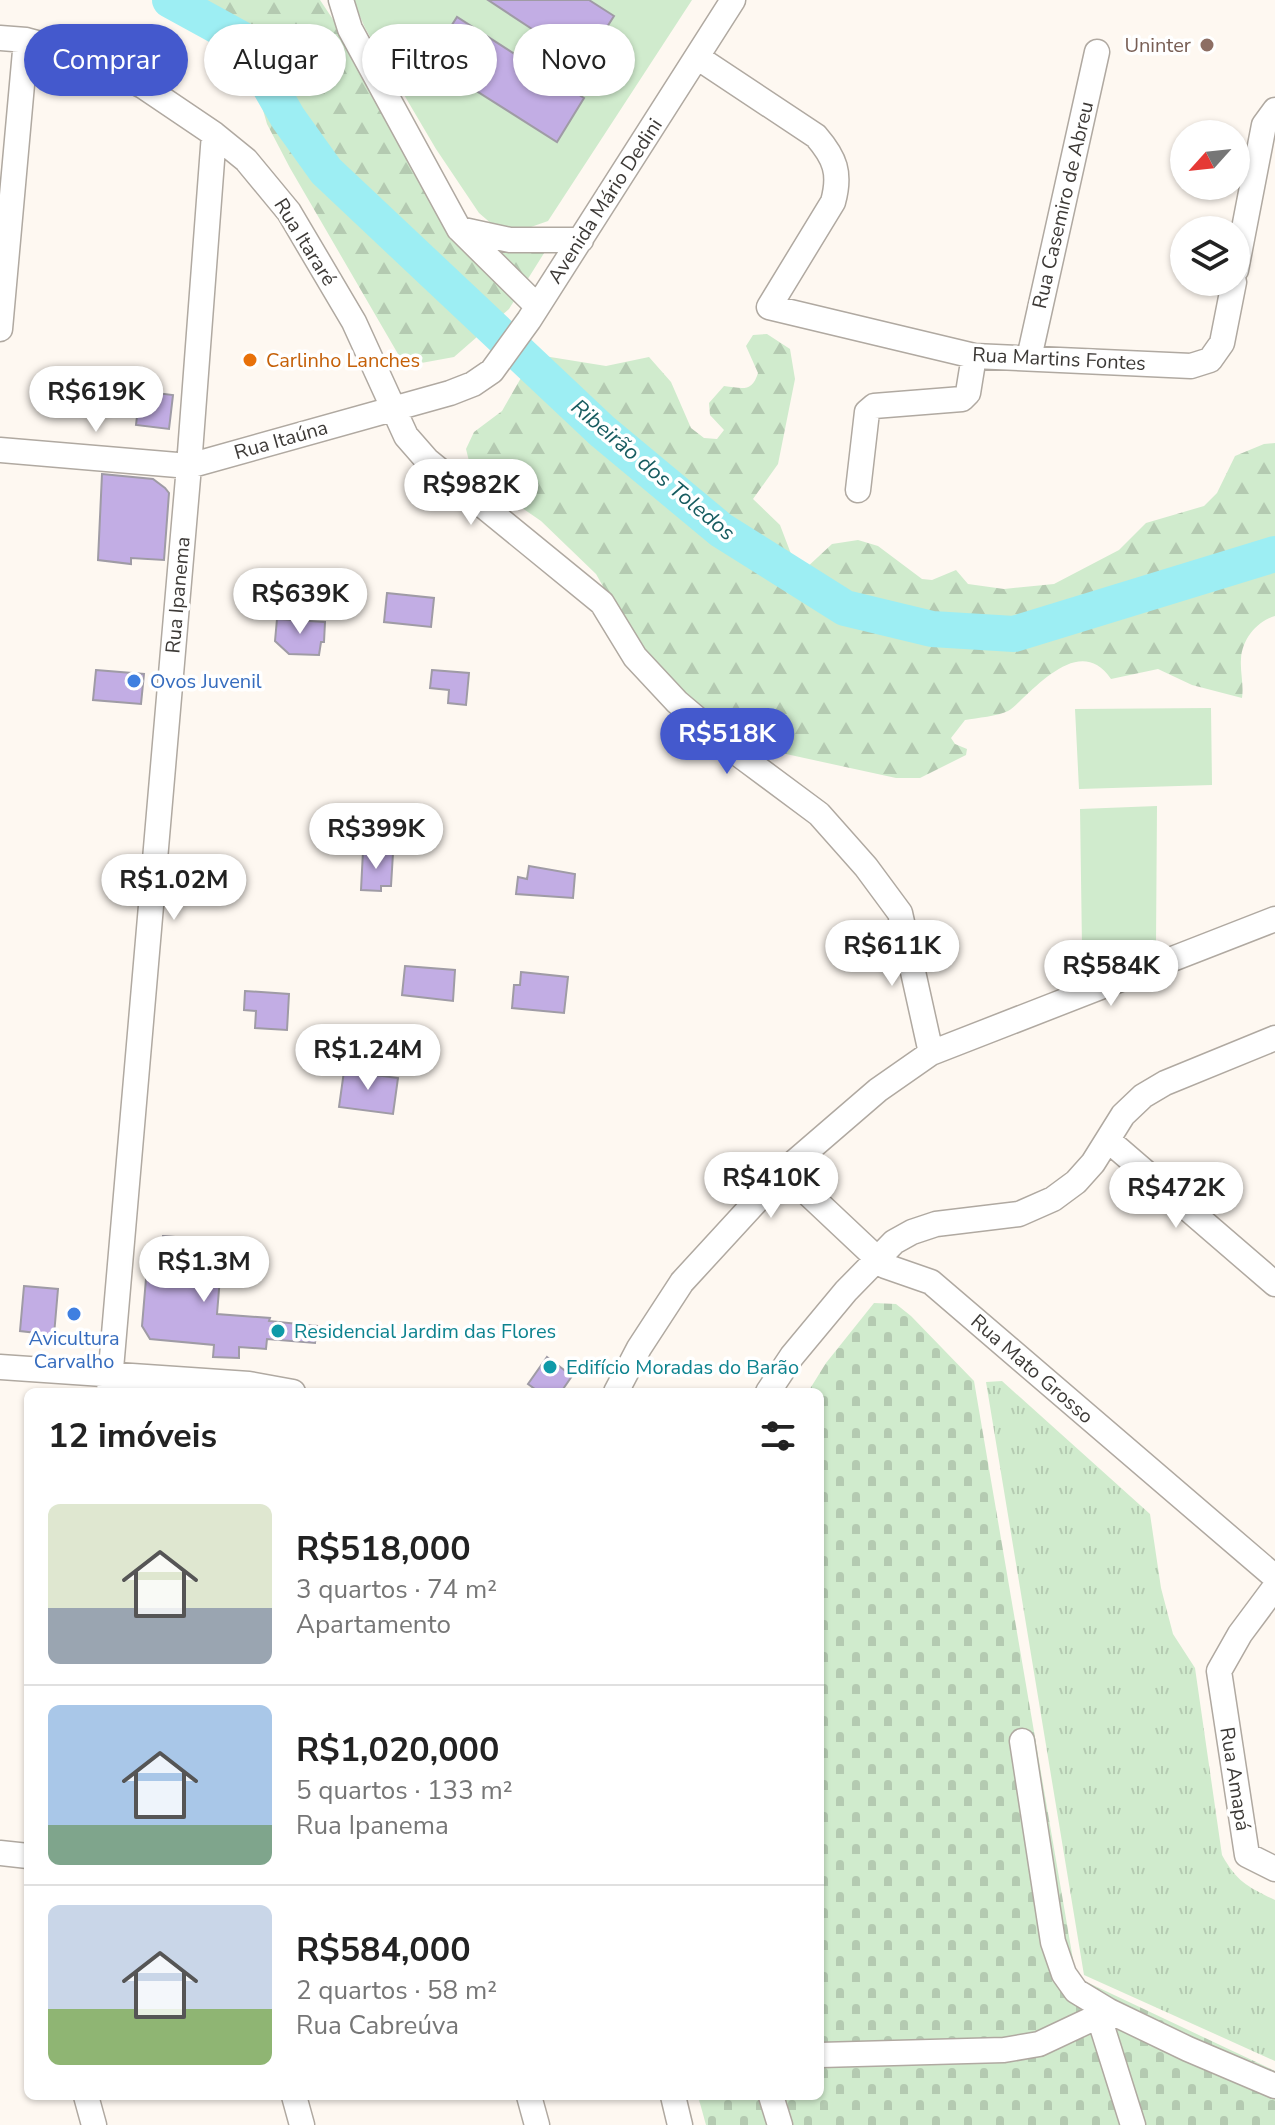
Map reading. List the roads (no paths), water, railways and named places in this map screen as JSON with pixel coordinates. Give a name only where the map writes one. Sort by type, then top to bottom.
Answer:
[{"type":"street","points":[[341,0],[350,29],[459,229],[533,313]]},
{"type":"street","name":"Avenida Mário Dedini","points":[[533,313],[733,0]]},
{"type":"street","name":"Rua Itararé","points":[[0,38],[24,40]]},
{"type":"street","name":"Rua Casemiro de Abreu","points":[[1029,358],[1097,52]]},
{"type":"street","name":"Rua Martins Fontes","points":[[697,57],[816,136],[828,150],[835,168],[838,184],[833,202],[769,307],[974,356],[1191,366],[1210,360],[1222,343],[1231,296]]},
{"type":"street","points":[[0,329],[24,62]]},
{"type":"street","name":"Rua Itararé","points":[[158,96],[246,160],[289,212],[354,322],[406,436],[427,460],[602,603],[635,657],[677,702],[741,756],[819,814],[866,867],[900,913],[931,1053]]},
{"type":"street","points":[[1246,216],[1264,125],[1275,110]]},
{"type":"street","name":"Rua Ipanema","points":[[110,1384],[189,466],[214,134]]},
{"type":"street","points":[[459,229],[521,241],[581,240]]},
{"type":"street","name":"Rua Itaúna","points":[[0,450],[189,466],[473,384],[492,371],[533,313]]},
{"type":"street","points":[[858,490],[867,412],[874,406],[962,399],[968,393],[974,356]]},
{"type":"street","points":[[618,1388],[639,1348],[682,1282],[784,1171],[878,1090],[931,1053],[1275,919]]},
{"type":"street","points":[[771,1388],[792,1356],[846,1291],[894,1242],[936,1224],[1019,1214],[1053,1199],[1076,1182],[1093,1163],[1123,1115],[1143,1096],[1165,1083],[1275,1038]]},
{"type":"street","points":[[1108,1140],[1275,1284]]},
{"type":"street","name":"Rua Mato Grosso","points":[[784,1171],[877,1260],[885,1266],[931,1282],[1275,1577]]},
{"type":"street","points":[[0,1367],[110,1384],[249,1384],[271,1388]]},
{"type":"street","name":"Rua Amapá","points":[[1275,1587],[1240,1634],[1219,1671],[1247,1855],[1275,1869]]},
{"type":"street","points":[[1022,1741],[1053,1942],[1064,1974],[1076,1991],[1104,2014],[1275,2086]]},
{"type":"street","points":[[0,1853],[24,1856]]},
{"type":"street","points":[[824,2055],[1004,2050],[1039,2044],[1104,2014]]},
{"type":"street","points":[[1104,2014],[1133,2125]]},
{"type":"street","points":[[87,2100],[94,2125]]},
{"type":"street","points":[[295,2100],[302,2125]]},
{"type":"street","points":[[530,2100],[537,2125]]},
{"type":"street","points":[[674,2100],[680,2125]]},
{"type":"street","points":[[772,2100],[780,2125]]},
{"type":"waterway","name":"Ribeirão dos Toledos","points":[[170,0],[243,40],[288,118],[326,171],[602,431],[721,530],[845,608],[932,629],[1014,634],[1275,554]]},
{"type":"place","name":"Uninter","points":[[1207,45]]},
{"type":"place","name":"Carlinho Lanches","points":[[250,360]]},
{"type":"place","name":"Ovos Juvenil","points":[[134,681]]},
{"type":"place","name":"Avicultura Carvalho","points":[[74,1314]]},
{"type":"place","name":"Residencial Jardim das Flores","points":[[278,1331]]},
{"type":"place","name":"Edifício Moradas do Barão","points":[[550,1367]]}]
